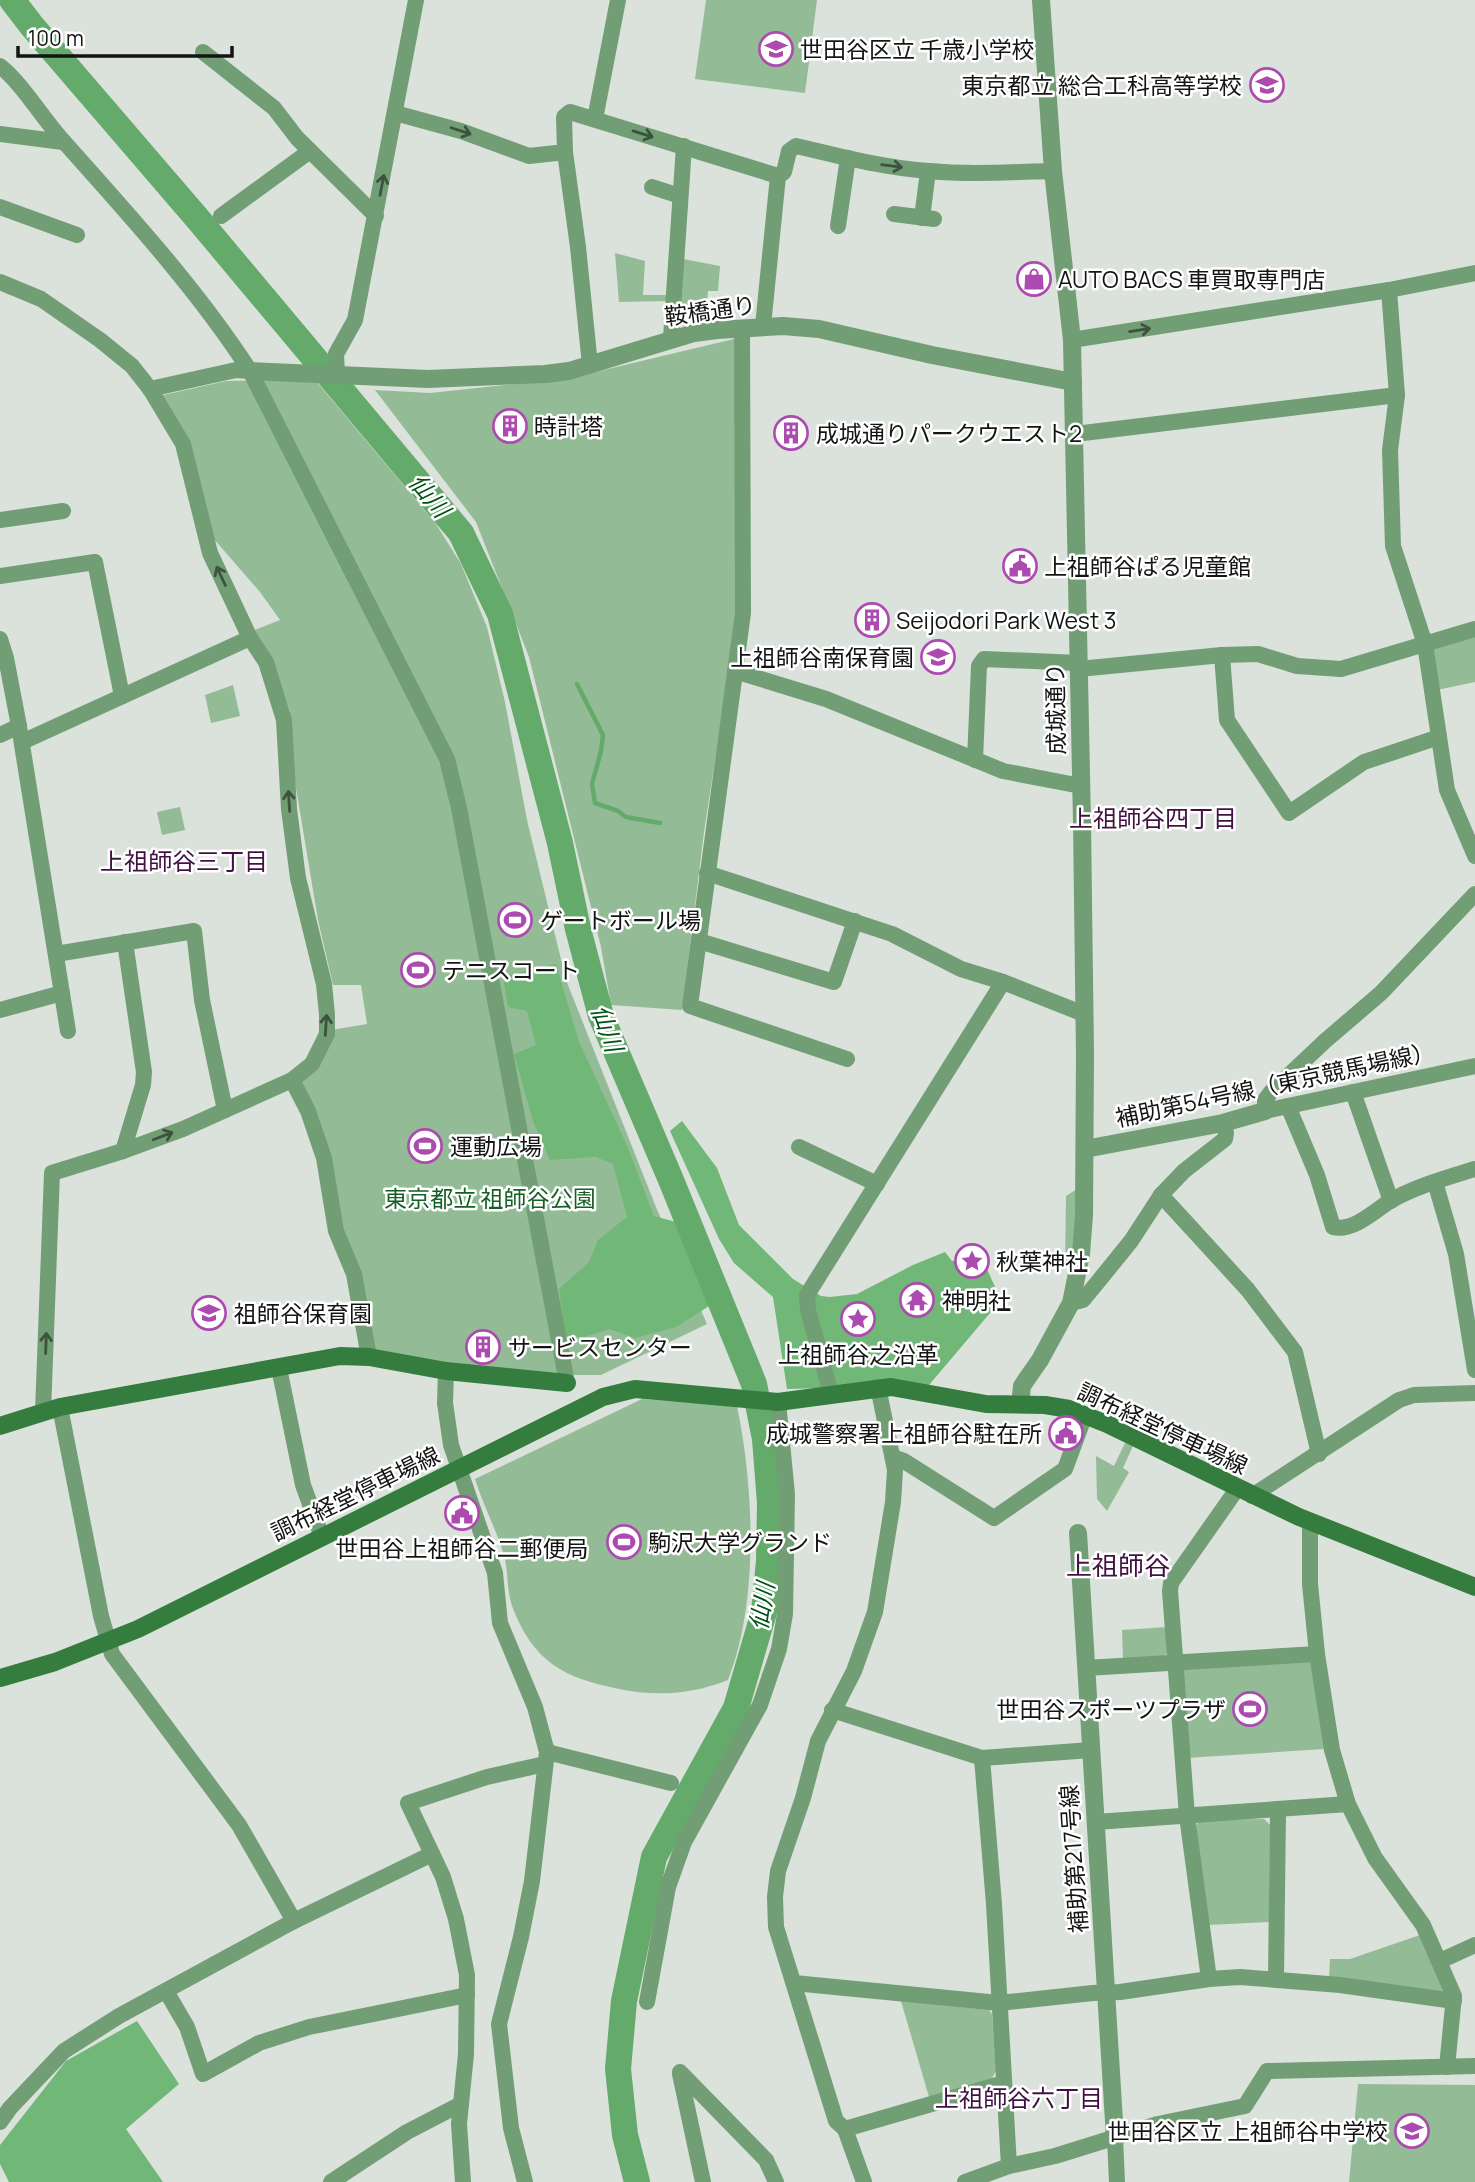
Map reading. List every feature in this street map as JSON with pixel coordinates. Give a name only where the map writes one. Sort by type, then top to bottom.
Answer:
[{"type":"main road","points":[[0,1426],[51,1409],[340,1356],[369,1357],[446,1371],[567,1383]]},
{"type":"main road","name":"調布経堂停車場線","points":[[0,1678],[55,1662],[138,1629],[603,1397],[635,1389],[775,1402],[891,1387],[986,1404],[1045,1405],[1085,1415],[1310,1522],[1475,1587]]},
{"type":"street","points":[[337,352],[355,320],[416,0]]},
{"type":"street","points":[[595,119],[618,0]]},
{"type":"street","name":"成城通り","points":[[1020,1404],[1022,1387],[1071,1303],[1081,1254],[1085,1149],[1072,340],[1053,171],[1041,0]]},
{"type":"street","points":[[203,52],[274,108],[297,138],[376,216]]},
{"type":"street","points":[[0,66],[227,335],[250,371],[447,759],[459,808],[567,1383]]},
{"type":"street","points":[[590,365],[565,152],[564,117],[570,112],[778,176]]},
{"type":"street","points":[[395,113],[461,131],[529,156],[565,152]]},
{"type":"street","points":[[0,134],[63,142]]},
{"type":"street","points":[[671,338],[684,146]]},
{"type":"street","points":[[778,176],[784,172],[789,151],[796,146],[928,172],[1053,171]]},
{"type":"street","points":[[221,216],[310,151]]},
{"type":"street","points":[[838,226],[848,158]]},
{"type":"street","points":[[894,214],[928,219],[928,172]]},
{"type":"street","points":[[763,326],[778,176]]},
{"type":"street","points":[[652,187],[680,196]]},
{"type":"street","points":[[0,207],[77,235]]},
{"type":"street","points":[[1072,340],[1389,290],[1475,273]]},
{"type":"street","points":[[0,282],[41,299],[100,340],[132,366],[150,389],[183,444],[210,553],[250,638],[266,662],[284,720],[289,810],[298,878],[324,984],[327,1034],[312,1063],[292,1080],[123,1151],[52,1173],[51,1409],[112,1654],[239,1825],[294,1921]]},
{"type":"street","points":[[1389,290],[1397,395],[1390,450],[1393,546],[1425,644],[1447,790],[1475,856]]},
{"type":"street","name":"鞍橋通り","points":[[250,371],[462,378],[545,374],[569,371],[671,338],[763,326],[819,329],[932,355],[1073,382]]},
{"type":"street","points":[[742,328],[743,613],[690,1006],[847,1059]]},
{"type":"street","points":[[337,352],[350,376]]},
{"type":"street","points":[[337,352],[350,376]]},
{"type":"street","points":[[150,389],[236,370],[250,371]]},
{"type":"street","points":[[1075,434],[1397,395]]},
{"type":"street","points":[[0,520],[63,511]]},
{"type":"street","points":[[0,576],[95,562],[122,696]]},
{"type":"street","points":[[975,760],[979,666],[984,659],[1079,666],[1258,654],[1297,666],[1341,669],[1475,629]]},
{"type":"street","points":[[0,735],[21,734],[122,696],[250,638]]},
{"type":"street","points":[[0,639],[21,734],[68,1031]]},
{"type":"street","points":[[1222,655],[1227,720],[1289,813],[1364,762],[1439,737]]},
{"type":"street","points":[[735,671],[826,699],[1003,771],[1081,786]]},
{"type":"street","points":[[707,873],[892,934],[961,969],[1003,982],[1084,1014]]},
{"type":"street","points":[[1265,1111],[1265,1100],[1271,1092],[1381,993],[1475,894]]},
{"type":"street","points":[[699,941],[834,982],[855,921]]},
{"type":"street","points":[[56,954],[194,931],[202,1000],[225,1110]]},
{"type":"street","points":[[123,1151],[143,1085],[144,1072],[125,942]]},
{"type":"street","points":[[831,1394],[807,1310],[807,1295],[1003,982]]},
{"type":"street","points":[[0,1010],[62,993]]},
{"type":"street","name":"補助第54号線（東京競馬場線）","points":[[1085,1149],[1223,1123],[1265,1111],[1475,1066]]},
{"type":"street","points":[[292,1080],[308,1111],[324,1158],[336,1231],[354,1275],[369,1357]]},
{"type":"street","points":[[1353,1092],[1391,1201]]},
{"type":"street","points":[[1289,1106],[1317,1175],[1333,1227],[1340,1229],[1363,1220],[1391,1201],[1475,1168]]},
{"type":"street","points":[[1071,1303],[1083,1300],[1131,1241],[1161,1195],[1184,1171],[1225,1139],[1223,1123]]},
{"type":"street","points":[[799,1147],[877,1184]]},
{"type":"street","points":[[1435,1182],[1456,1254],[1475,1370]]},
{"type":"street","points":[[1161,1195],[1248,1290],[1295,1352],[1319,1454]]},
{"type":"street","points":[[279,1368],[303,1485],[322,1537]]},
{"type":"street","points":[[446,1371],[445,1403],[451,1445],[495,1573],[500,1623],[535,1707],[546,1758],[532,1881],[499,2024],[511,2128],[525,2182]]},
{"type":"street","points":[[864,2182],[845,2129],[836,2121],[776,1927],[777,1878],[818,1741],[854,1671],[874,1612],[893,1502],[895,1471],[878,1387]]},
{"type":"street","points":[[1209,1979],[1187,1816],[1174,1663],[1171,1583],[1245,1492],[1319,1454],[1399,1400],[1414,1395],[1475,1393]]},
{"type":"street","points":[[647,2002],[668,1887],[684,1843],[754,1716],[779,1649],[785,1614],[787,1494],[775,1402]]},
{"type":"street","points":[[893,1457],[904,1461],[994,1518],[1065,1469],[1085,1415]]},
{"type":"street","points":[[1310,1522],[1310,1584],[1317,1654],[1332,1750],[1348,1804],[1375,1858],[1423,1925],[1454,1996],[1447,2067]]},
{"type":"street","name":"補助第217号線","points":[[1079,1533],[1117,2182]]},
{"type":"street","points":[[1086,1668],[1317,1654]]},
{"type":"street","points":[[832,1710],[982,1758],[1091,1750]]},
{"type":"street","points":[[463,2182],[460,2124],[466,2054],[467,1975],[456,1919],[443,1877],[408,1803],[546,1758],[671,1783]]},
{"type":"street","points":[[982,1758],[1009,2166]]},
{"type":"street","points":[[1096,1822],[1348,1804]]},
{"type":"street","points":[[1276,1979],[1278,1810]]},
{"type":"street","points":[[0,2122],[64,2051],[119,2016],[294,1921],[432,1854]]},
{"type":"street","points":[[1440,1961],[1475,1945]]},
{"type":"street","points":[[794,1983],[999,2003],[1240,1977],[1340,1985],[1454,2001]]},
{"type":"street","points":[[166,1992],[187,2027],[203,2074],[258,2043],[309,2026],[467,1995]]},
{"type":"street","points":[[965,2182],[1009,2166],[1055,2156],[1158,2124],[1245,2106],[1267,2071],[1475,2066]]},
{"type":"street","points":[[703,2182],[680,2072],[766,2160],[776,2182]]},
{"type":"street","points":[[845,2129],[1004,2082]]},
{"type":"street","points":[[331,2182],[407,2132],[461,2104]]},
{"type":"green space","points":[[706,0],[817,0],[805,93],[695,79]]},
{"type":"green space","points":[[615,253],[645,261],[643,295],[666,295],[666,301],[619,302]]},
{"type":"green space","points":[[678,258],[720,266],[718,291],[708,291],[705,318],[673,324]]},
{"type":"green space","points":[[734,339],[738,610],[704,832],[682,1010],[611,1005],[601,947],[529,657],[476,522],[375,390],[430,393],[570,378]]},
{"type":"green space","name":"東京都立 祖師谷公園","points":[[226,381],[316,381],[436,524],[461,564],[487,627],[505,702],[527,820],[566,980],[656,1207],[707,1324],[601,1375],[468,1366],[377,1353],[371,1345],[298,1085],[331,1030],[367,1024],[361,985],[333,985],[318,920],[293,770],[290,711],[266,654],[252,631],[280,620],[260,592],[213,538],[159,396]]},
{"type":"green space","points":[[1475,630],[1475,682],[1432,691],[1424,647]]},
{"type":"green space","points":[[233,685],[240,716],[211,723],[205,695]]},
{"type":"green space","points":[[180,807],[185,830],[162,835],[157,812]]},
{"type":"green space","points":[[556,964],[579,1042],[628,1148],[654,1216],[676,1222],[717,1301],[676,1327],[635,1338],[609,1329],[584,1337],[565,1336],[559,1289],[589,1262],[598,1240],[627,1217],[613,1164],[596,1157],[550,1160],[533,1121],[514,1054],[536,1045],[527,1011],[508,1007],[503,976]]},
{"type":"green space","points":[[682,1121],[717,1168],[739,1225],[793,1279],[821,1296],[857,1294],[945,1252],[952,1261],[981,1256],[1001,1300],[929,1385],[787,1389],[773,1297],[734,1263],[719,1239],[670,1131]]},
{"type":"green space","points":[[1077,1189],[1074,1264],[1065,1264],[1066,1196]]},
{"type":"green space","name":"駒沢大学グランド","points":[[642,1399],[737,1406],[743,1438],[750,1508],[750,1544],[745,1616],[738,1649],[728,1680],[688,1691],[647,1693],[599,1685],[567,1673],[541,1654],[520,1625],[512,1606],[505,1559],[475,1479]]},
{"type":"green space","points":[[1125,1443],[1133,1446],[1123,1468],[1129,1472],[1107,1511],[1097,1499],[1096,1456],[1114,1466]]},
{"type":"green space","points":[[1167,1627],[1168,1653],[1163,1656],[1123,1659],[1122,1630]]},
{"type":"green space","name":"世田谷スポーツプラザ","points":[[1311,1660],[1324,1749],[1187,1758],[1179,1670]]},
{"type":"green space","points":[[1264,1819],[1270,1825],[1269,1922],[1208,1925],[1196,1826],[1199,1820]]},
{"type":"green space","points":[[1420,1935],[1447,1995],[1329,1979],[1330,1959],[1350,1959]]},
{"type":"green space","points":[[901,2001],[989,2010],[992,2014],[996,2071],[991,2080],[929,2097]]},
{"type":"green space","points":[[137,2021],[179,2084],[126,2129],[163,2182],[9,2182],[0,2164],[0,2145],[66,2061]]},
{"type":"green space","name":"世田谷区立 上祖師谷中学校","points":[[1358,2084],[1475,2085],[1475,2182],[1349,2182]]},
{"type":"waterway","name":"仙川","points":[[12,0],[461,533],[500,614],[560,843],[578,929],[601,1016],[754,1384],[765,1439],[770,1503],[769,1561],[764,1612],[736,1708],[654,1857],[624,2001],[618,2069],[625,2135],[637,2182]]},
{"type":"waterway","points":[[577,684],[603,735],[592,784],[595,803],[618,811],[626,817],[660,823]]},
{"type":"place","name":"世田谷区立 千歳小学校","points":[[776,49]]},
{"type":"place","name":"東京都立 総合工科高等学校","points":[[1267,85]]},
{"type":"place","name":"AUTO BACS 車買取専門店","points":[[1034,279]]},
{"type":"place","name":"時計塔","points":[[510,426]]},
{"type":"place","name":"成城通りパークウエスト2","points":[[791,433]]},
{"type":"place","name":"上祖師谷ぱる児童館","points":[[1020,566]]},
{"type":"place","name":"Seijodori Park West 3","points":[[872,620]]},
{"type":"place","name":"上祖師谷南保育園","points":[[938,657]]},
{"type":"place","name":"ゲートボール場","points":[[515,920]]},
{"type":"place","name":"テニスコート","points":[[418,970]]},
{"type":"place","name":"運動広場","points":[[425,1146]]},
{"type":"place","name":"秋葉神社","points":[[972,1261]]},
{"type":"place","name":"神明社","points":[[917,1300]]},
{"type":"place","name":"祖師谷保育園","points":[[209,1313]]},
{"type":"place","name":"上祖師谷之沿革","points":[[858,1319]]},
{"type":"place","name":"サービスセンター","points":[[483,1347]]},
{"type":"place","name":"成城警察署上祖師谷駐在所","points":[[1066,1433]]},
{"type":"place","name":"世田谷上祖師谷二郵便局","points":[[462,1513]]},
{"type":"place","name":"駒沢大学グランド","points":[[624,1542]]},
{"type":"place","name":"世田谷スポーツプラザ","points":[[1250,1709]]},
{"type":"place","name":"世田谷区立 上祖師谷中学校","points":[[1412,2131]]},
{"type":"district","name":"上祖師谷四丁目","points":[[1153,817]]},
{"type":"district","name":"上祖師谷三丁目","points":[[184,860]]},
{"type":"district","name":"上祖師谷","points":[[1118,1565]]},
{"type":"district","name":"上祖師谷六丁目","points":[[1019,2097]]}]
